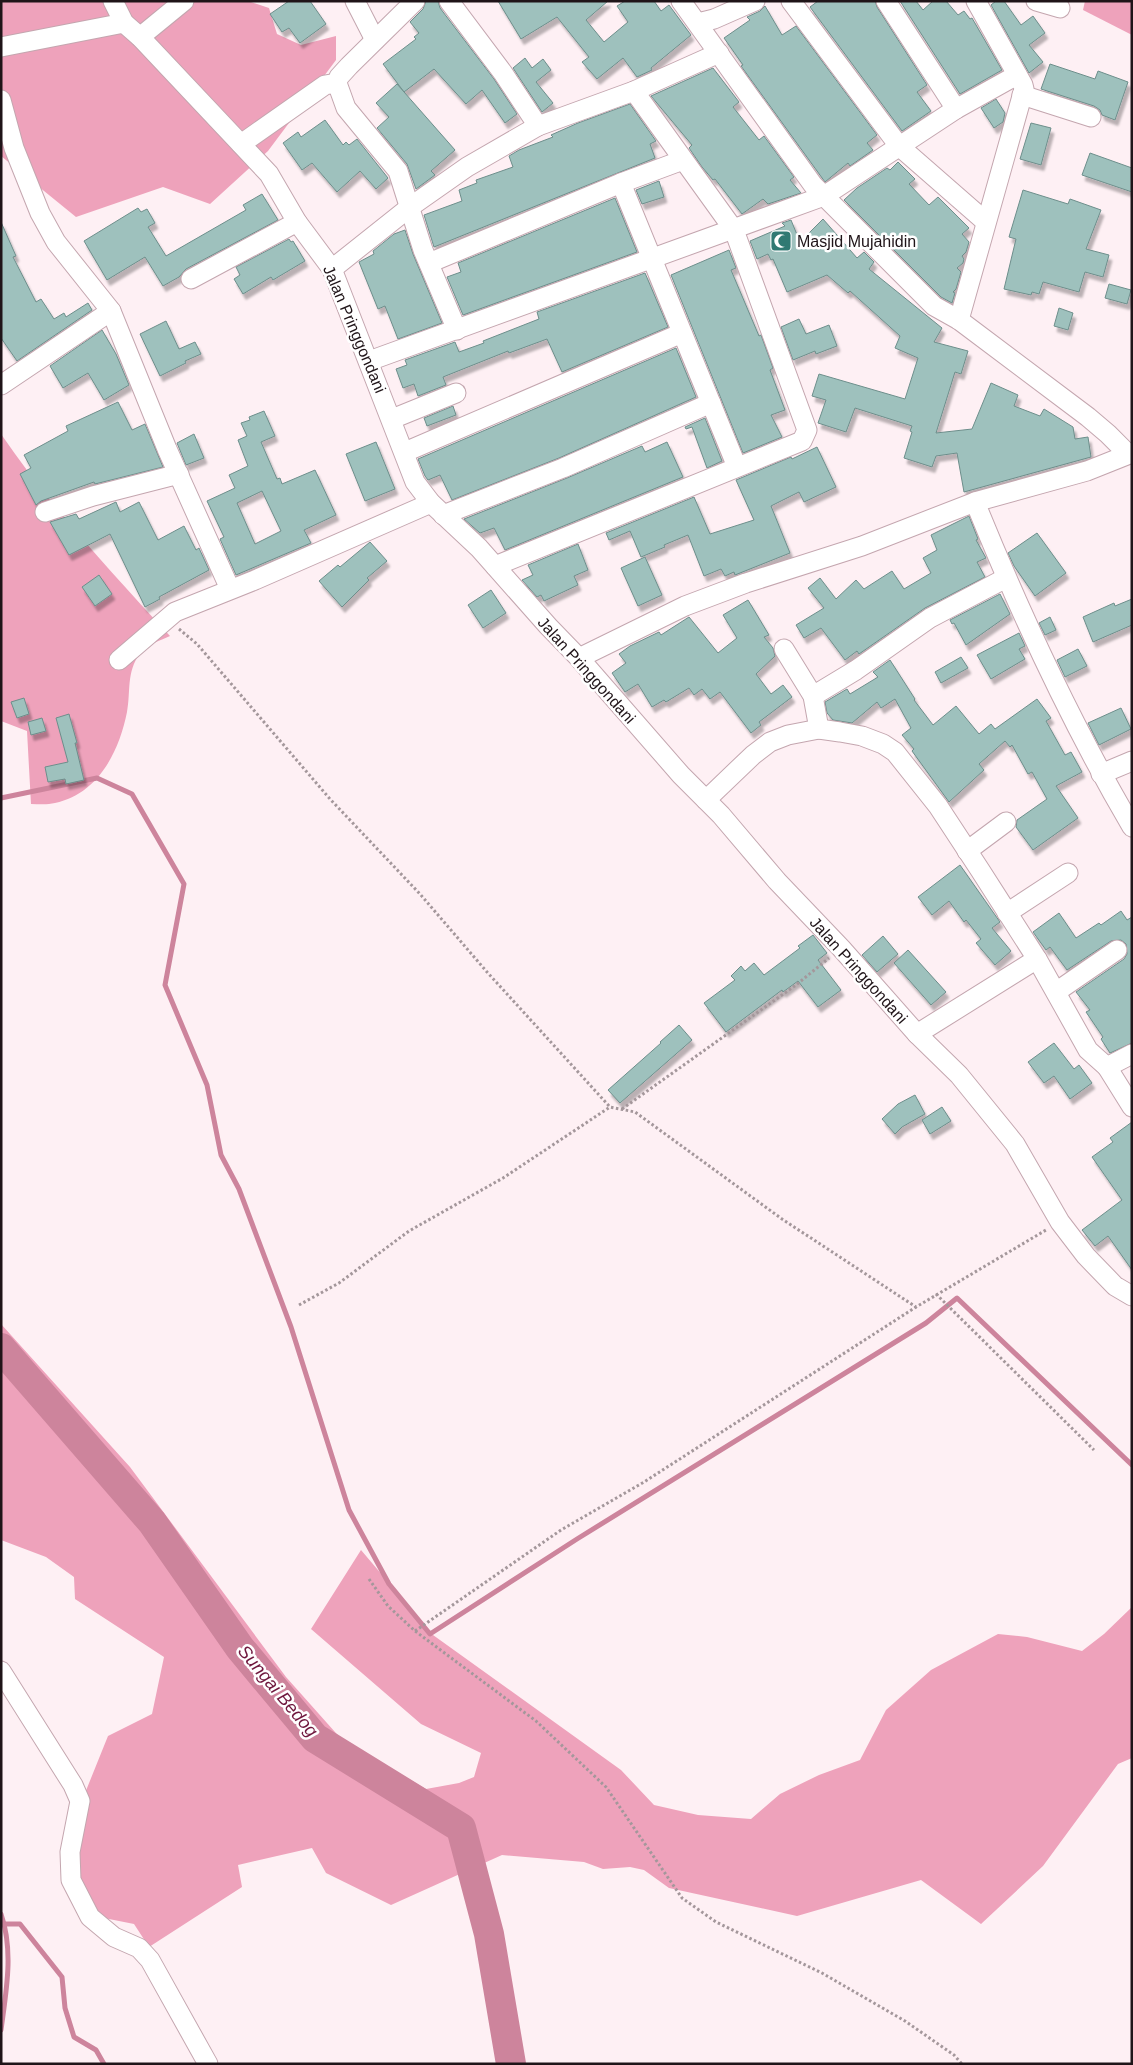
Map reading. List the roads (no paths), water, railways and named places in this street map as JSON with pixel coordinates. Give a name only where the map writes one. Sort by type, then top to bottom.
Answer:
[{"type":"street","name":"Jalan Pringgondani","points":[[113,1],[124,23],[140,37],[270,174],[297,222],[332,269],[370,361],[415,482],[437,509],[479,548],[579,658],[646,737],[706,800],[917,1034],[959,1075],[1015,1144],[1060,1222],[1086,1256],[1115,1286],[1132,1296]]},
{"type":"street","points":[[140,37],[184,1]]},
{"type":"street","points":[[355,1],[375,40]]},
{"type":"street","points":[[415,1],[339,76],[337,83],[346,108],[398,171],[429,263],[458,330]]},
{"type":"street","points":[[449,1],[503,73],[538,126]]},
{"type":"street","points":[[579,658],[685,606],[770,574],[862,546],[974,502],[1087,471],[1130,454],[1088,417],[959,320],[934,306],[813,185],[719,53],[706,21],[681,1]]},
{"type":"street","points":[[706,21],[755,1]]},
{"type":"street","points":[[792,1],[899,146],[986,222]]},
{"type":"street","points":[[886,1],[956,109]]},
{"type":"street","points":[[959,320],[1022,95],[1023,85],[976,1]]},
{"type":"street","points":[[1036,1],[1060,8]]},
{"type":"street","points":[[1,47],[124,23]]},
{"type":"street","points":[[332,269],[410,207],[467,167],[538,126],[634,91],[719,53]]},
{"type":"street","points":[[370,361],[458,330],[552,293],[734,230],[824,196],[956,109],[1017,75]]},
{"type":"street","points":[[241,144],[325,85],[337,83]]},
{"type":"street","points":[[495,566],[802,441],[807,430],[734,230],[634,91]]},
{"type":"street","points":[[1022,95],[1091,117]]},
{"type":"street","points":[[1,100],[14,148],[40,213],[56,242],[112,312],[179,474],[230,589]]},
{"type":"street","points":[[429,263],[621,183],[684,160]]},
{"type":"street","points":[[621,183],[737,467]]},
{"type":"street","points":[[191,279],[297,222]]},
{"type":"street","points":[[1,385],[112,312]]},
{"type":"street","points":[[405,452],[682,333]]},
{"type":"street","points":[[392,419],[456,393]]},
{"type":"street","points":[[119,660],[174,612],[437,509],[563,468],[711,403]]},
{"type":"street","points":[[45,512],[93,496],[179,474]]},
{"type":"street","points":[[974,502],[1006,578],[1101,774],[1132,826]]},
{"type":"street","points":[[812,696],[856,670],[930,618],[1006,578]]},
{"type":"street","points":[[784,649],[812,696],[819,729]]},
{"type":"street","points":[[706,800],[753,754],[770,742],[788,735],[819,729],[862,736],[883,744],[895,752],[938,806],[1037,959],[1088,1050],[1107,1067],[1132,1107]]},
{"type":"street","points":[[1101,774],[1132,761]]},
{"type":"street","points":[[967,851],[1006,822]]},
{"type":"street","points":[[1007,914],[1068,873]]},
{"type":"street","points":[[1056,992],[1117,950]]},
{"type":"street","points":[[917,1034],[1037,959]]},
{"type":"street","points":[[1107,1067],[1132,1054]]},
{"type":"street","points":[[1,1671],[73,1785],[80,1801],[70,1852],[70,1871],[71,1880],[86,1910],[102,1929],[114,1937],[139,1948],[150,1960],[208,2064]]},
{"type":"waterway","points":[[1,798],[97,778],[132,794],[184,884],[165,985],[207,1085],[221,1155],[239,1189],[291,1327],[349,1510],[389,1584],[430,1634],[577,1539],[926,1323],[957,1298],[1132,1465]]},
{"type":"waterway","name":"Sungai Bedog","points":[[1,1348],[152,1522],[240,1648],[315,1738],[461,1828],[489,1934],[511,2064]]},
{"type":"waterway","points":[[1,1914],[5,1928],[8,1957],[7,1986],[1,2030]]},
{"type":"waterway","points":[[5,1924],[20,1924],[62,1977],[65,2008],[74,2037],[96,2050],[104,2064]]},
{"type":"place","name":"Masjid Mujahidin","points":[[781,241]]}]
